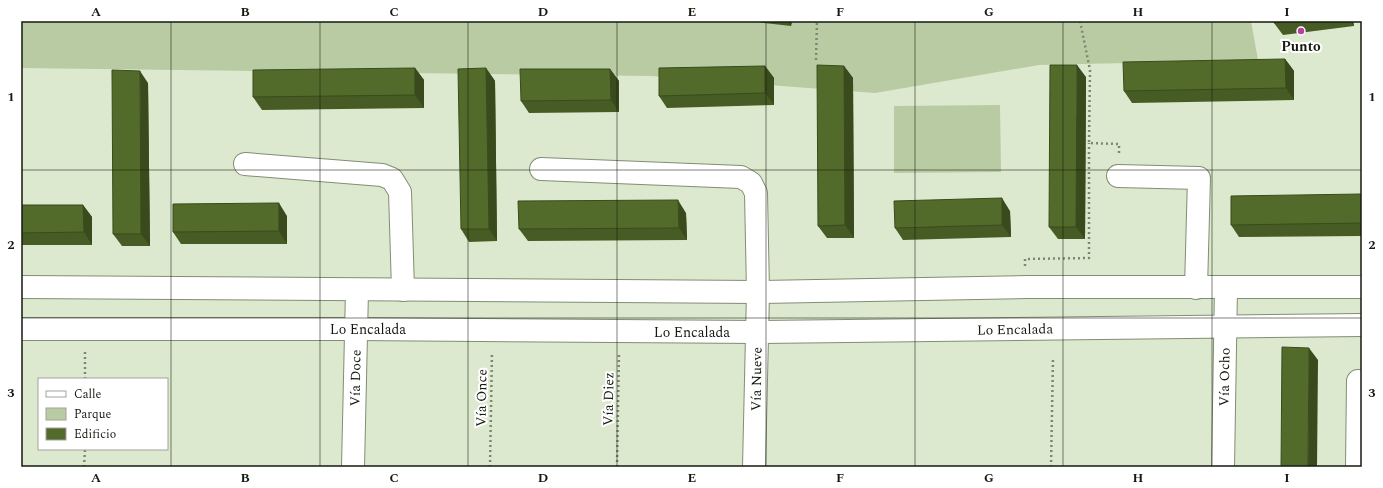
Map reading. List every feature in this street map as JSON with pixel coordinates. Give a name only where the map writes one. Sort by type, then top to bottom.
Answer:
[{"type":"street","points":[[245,164],[382,175],[392,179],[400,192],[403,290]]},
{"type":"street","name":"Vía Nueve","points":[[541,169],[741,177],[751,183],[756,193],[758,292],[754,467]]},
{"type":"street","points":[[1118,176],[1199,178],[1196,288]]},
{"type":"street","points":[[21,288],[758,292],[1027,287],[1362,287]]},
{"type":"street","name":"Vía Ocho","points":[[1223,467],[1226,288]]},
{"type":"street","name":"Vía Doce","points":[[353,467],[357,290]]},
{"type":"street","name":"Lo Encalada","points":[[21,329],[356,329],[757,332],[1362,325]]},
{"type":"street","points":[[1356,467],[1358,381]]},
{"type":"path","points":[[816,60],[817,21]]},
{"type":"path","points":[[1027,287],[1025,259],[1089,258],[1088,143],[1090,70],[1080,21]]},
{"type":"path","points":[[1088,143],[1119,144],[1118,176]]},
{"type":"path","points":[[85,378],[86,329]]},
{"type":"path","name":"Vía Once","points":[[490,467],[492,330]]},
{"type":"path","name":"Vía Diez","points":[[618,467],[619,332]]},
{"type":"path","points":[[1052,467],[1054,358]]},
{"type":"path","points":[[84,467],[85,450]]},
{"type":"green space","points":[[21,21],[1251,21],[1258,60],[1039,65],[875,93],[651,76],[21,68]]},
{"type":"green space","points":[[1000,105],[1001,172],[894,173],[894,106]]},
{"type":"building","points":[[1274,21],[1289,21],[1274,23]]},
{"type":"building","points":[[1285,59],[1286,88],[1124,91],[1123,62]]},
{"type":"building","points":[[817,65],[844,66],[845,225],[818,226]]},
{"type":"building","points":[[1050,65],[1077,65],[1076,227],[1049,227]]},
{"type":"building","points":[[765,66],[765,93],[659,96],[659,68]]},
{"type":"building","points":[[415,68],[415,95],[253,97],[253,70]]},
{"type":"building","points":[[486,68],[489,229],[461,229],[458,69]]},
{"type":"building","points":[[520,69],[610,69],[611,100],[521,101]]},
{"type":"building","points":[[112,70],[140,71],[141,234],[113,234]]},
{"type":"building","points":[[1362,194],[1362,223],[1231,225],[1231,196]]},
{"type":"building","points":[[1002,198],[1002,225],[895,228],[894,201]]},
{"type":"building","points":[[678,200],[679,228],[519,229],[518,201]]},
{"type":"building","points":[[279,203],[279,231],[173,232],[173,204]]},
{"type":"building","points":[[21,205],[83,205],[84,232],[21,233]]},
{"type":"building","points":[[1282,347],[1309,348],[1308,467],[1281,467]]},
{"type":"place","name":"Punto","points":[[1301,31]]}]
